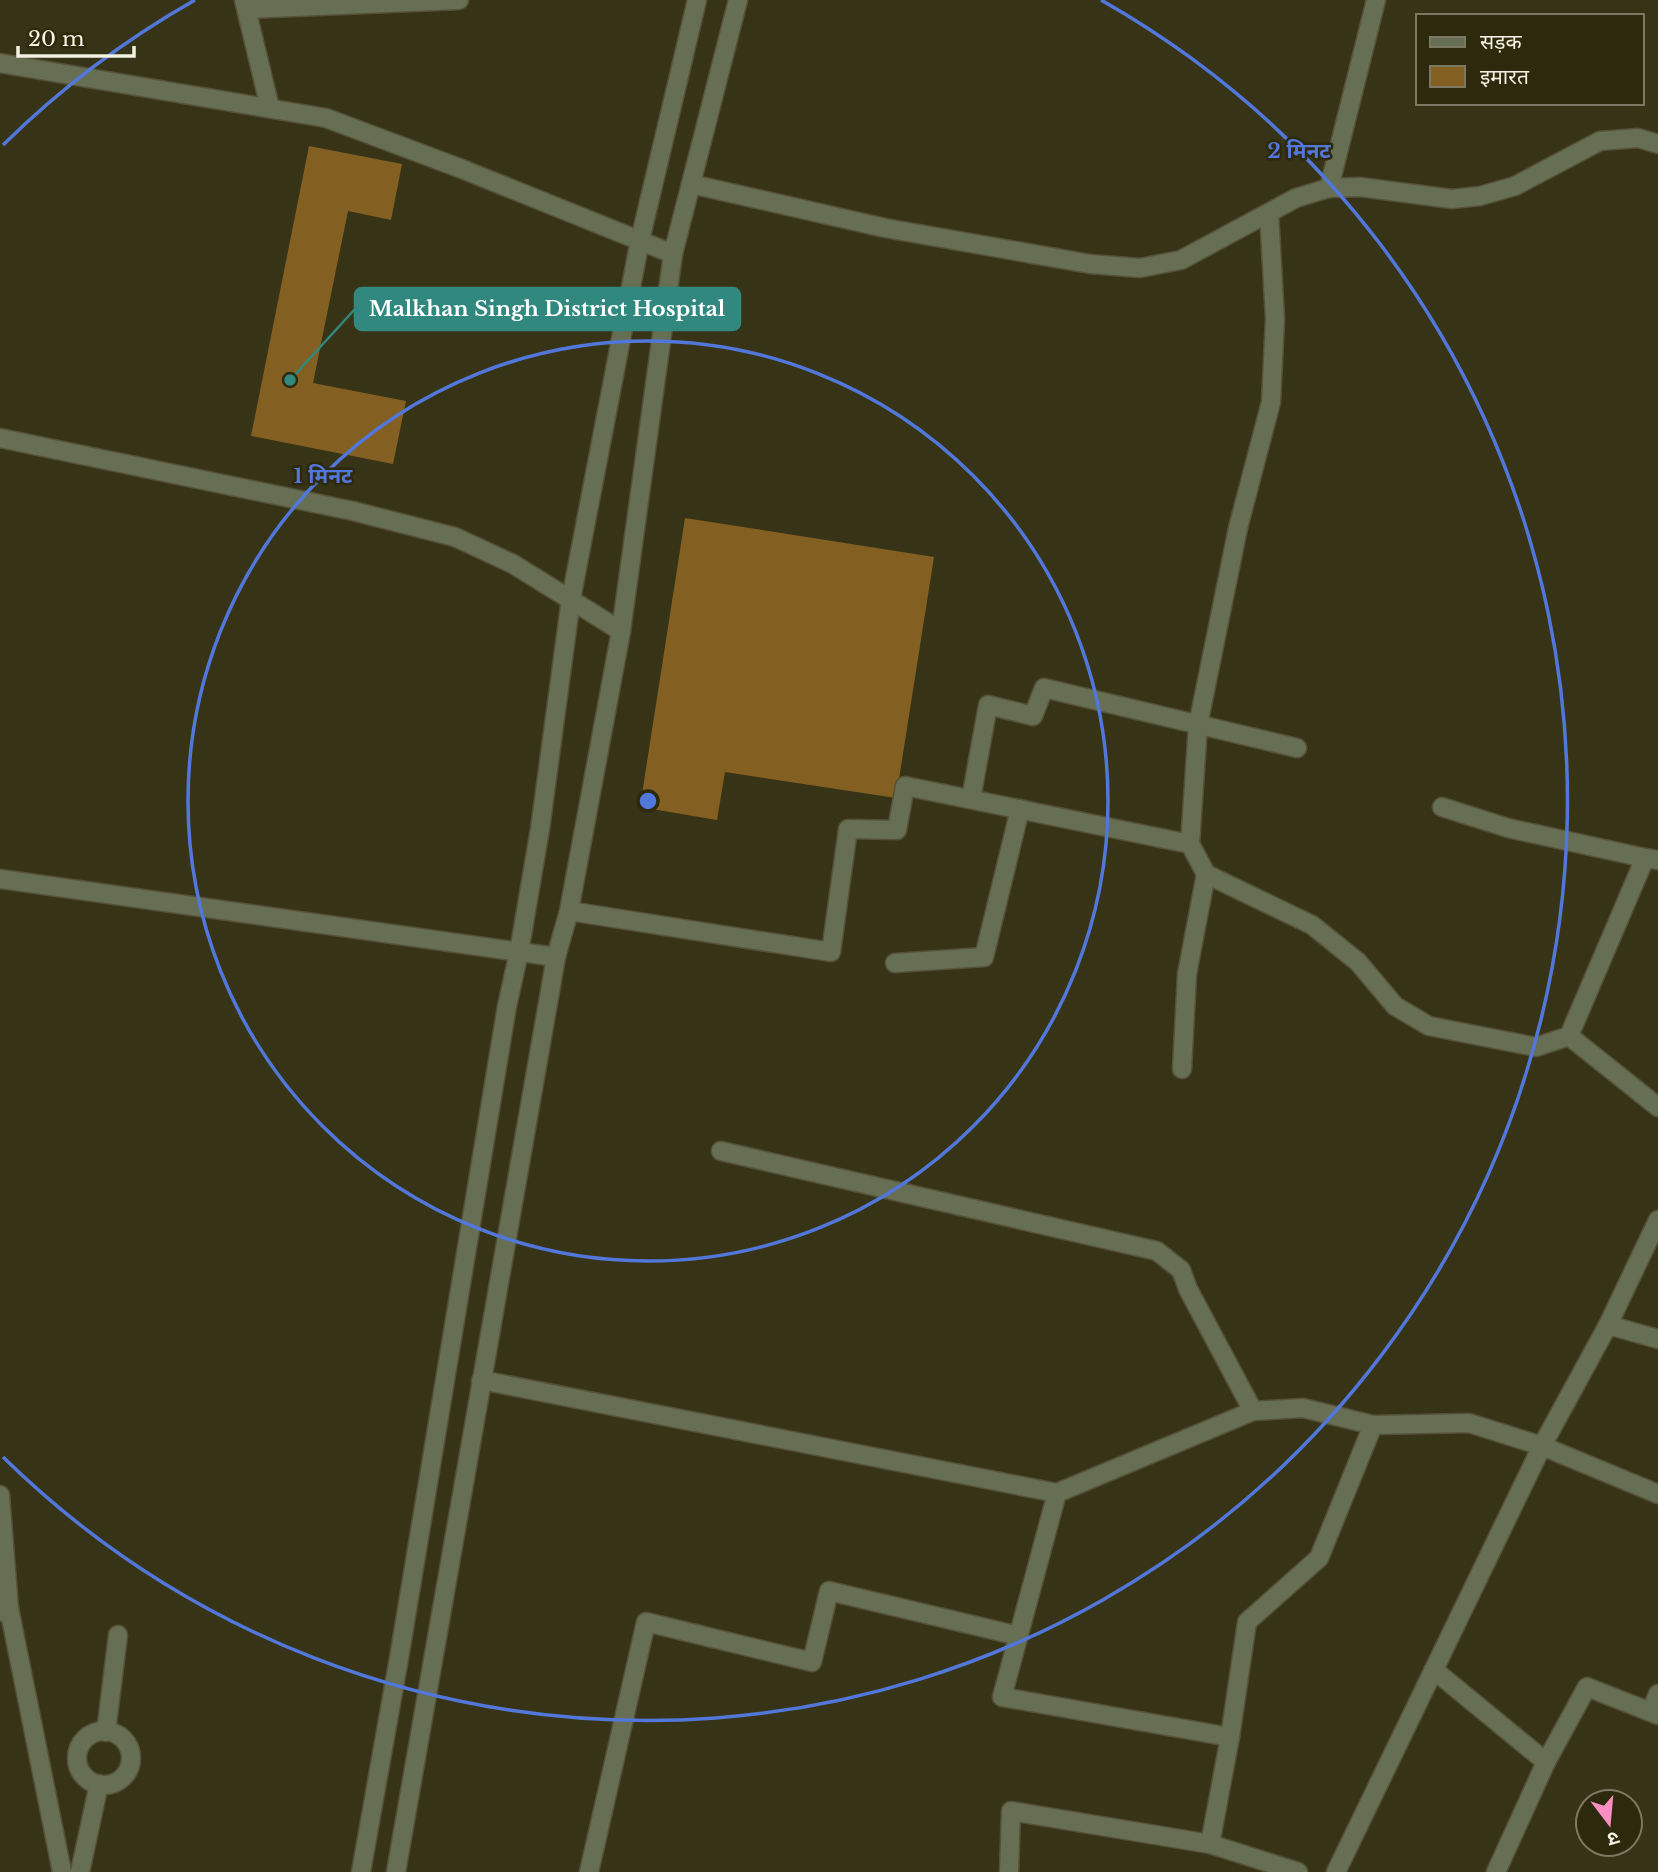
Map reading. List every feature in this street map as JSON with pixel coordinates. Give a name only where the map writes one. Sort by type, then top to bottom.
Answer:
[{"type":"street","points":[[270,108],[246,5],[459,0]]},
{"type":"street","points":[[361,1872],[506,1006],[519,953],[540,830],[571,599],[640,240],[697,0]]},
{"type":"street","points":[[396,1872],[556,957],[569,911],[621,631],[673,254],[738,0]]},
{"type":"street","points":[[1329,188],[1376,0]]},
{"type":"street","points":[[0,63],[326,118],[673,254]]},
{"type":"street","points":[[691,184],[885,228],[1090,264],[1140,268],[1181,260],[1296,198],[1329,188],[1360,187],[1452,199],[1480,196],[1515,186],[1600,141],[1638,138],[1658,144]]},
{"type":"street","points":[[1269,213],[1275,319],[1270,402],[1238,528],[1198,725],[1190,844],[1206,874],[1312,925],[1358,962],[1395,1006],[1429,1026],[1536,1047],[1569,1036],[1651,859],[1508,828],[1442,807]]},
{"type":"street","points":[[0,438],[353,511],[455,537],[513,564],[621,631]]},
{"type":"street","points":[[971,799],[988,705],[1033,716],[1044,688],[1297,748]]},
{"type":"street","points":[[569,911],[831,952],[848,829],[897,830],[905,786],[1190,844]]},
{"type":"street","points":[[894,963],[984,957],[1020,809]]},
{"type":"street","points":[[1182,1069],[1187,974],[1206,874]]},
{"type":"street","points":[[0,879],[556,957]]},
{"type":"street","points":[[1569,1036],[1658,1107]]},
{"type":"street","points":[[720,1151],[1157,1251],[1181,1270],[1188,1289],[1252,1411]]},
{"type":"street","points":[[1336,1872],[1542,1446],[1608,1325],[1658,1220]]},
{"type":"street","points":[[1608,1325],[1658,1339]]},
{"type":"street","points":[[481,1380],[1057,1493],[1252,1411],[1303,1408],[1373,1425],[1469,1423],[1542,1446],[1658,1494]]},
{"type":"street","points":[[1210,1844],[1230,1737],[1247,1622],[1320,1558],[1373,1425]]},
{"type":"street","points":[[1057,1493],[1002,1697],[1230,1737]]},
{"type":"street","points":[[0,1495],[4,1610],[62,1872]]},
{"type":"street","points":[[589,1872],[646,1622],[812,1662],[829,1591],[1018,1636]]},
{"type":"street","points":[[106,1731],[118,1636]]},
{"type":"street","points":[[1434,1670],[1546,1762]]},
{"type":"street","points":[[1496,1872],[1546,1762],[1587,1687],[1654,1713],[1658,1694]]},
{"type":"street","points":[[106,1731],[125,1741],[131,1761],[121,1779],[111,1784],[99,1784],[91,1782],[83,1775],[78,1766],[77,1755],[80,1745],[87,1737],[106,1731]]},
{"type":"street","points":[[80,1872],[99,1784]]},
{"type":"street","points":[[1009,1872],[1011,1811],[1210,1844],[1298,1872]]},
{"type":"building","points":[[309,146],[402,164],[391,220],[348,211],[313,383],[406,401],[393,464],[251,436]]},
{"type":"building","points":[[685,518],[934,557],[896,798],[725,772],[717,820],[640,807]]},
{"type":"place","name":"Malkhan Singh District Hospital","points":[[290,380]]}]
